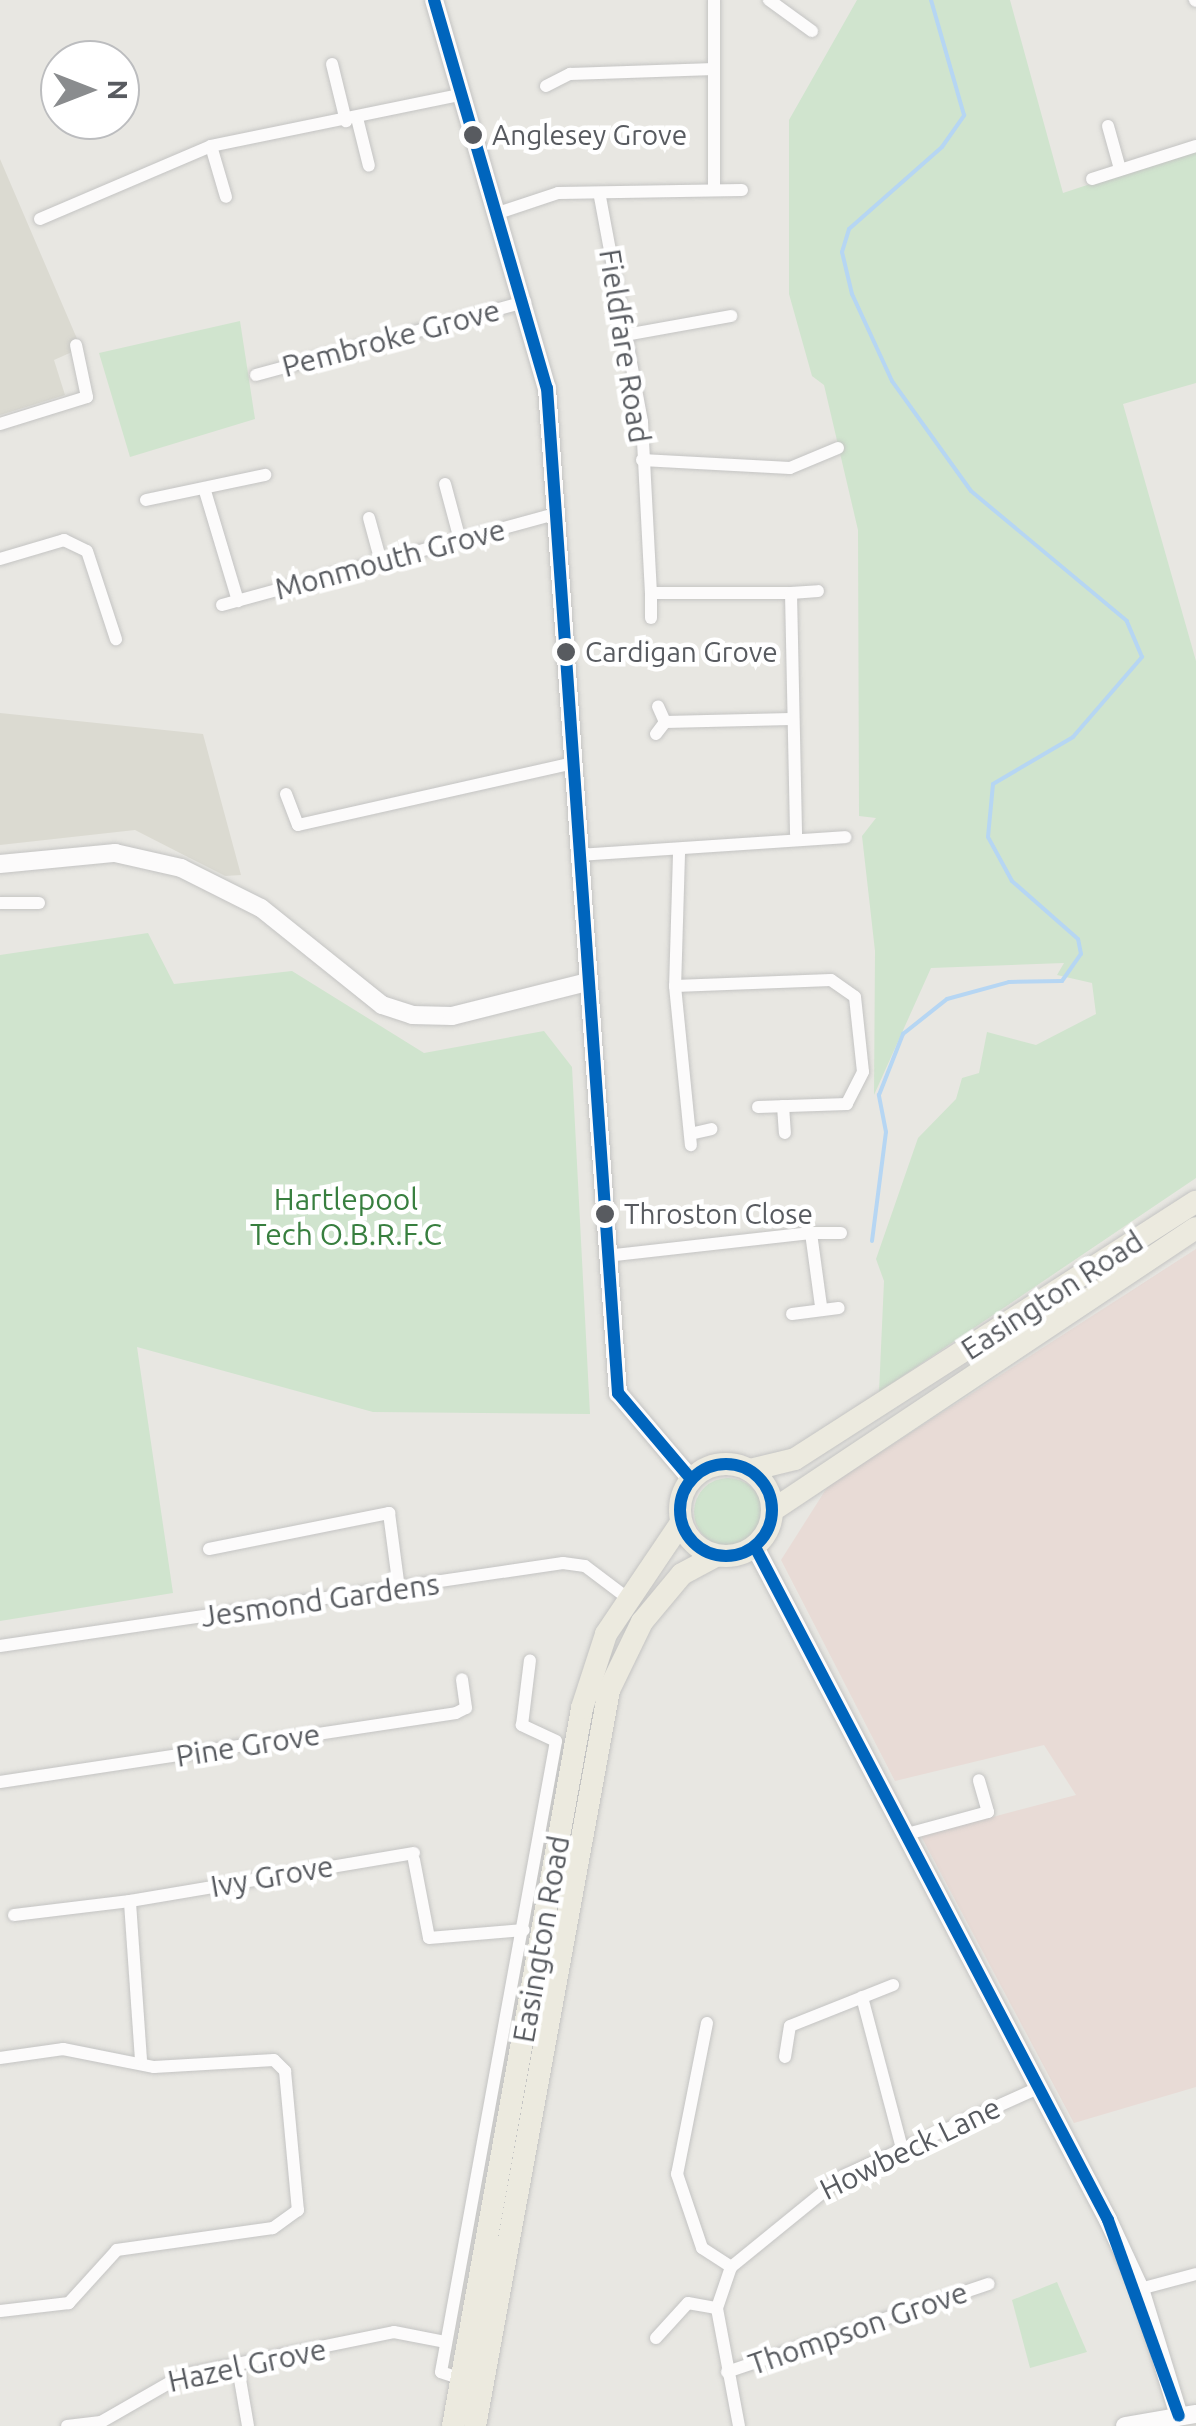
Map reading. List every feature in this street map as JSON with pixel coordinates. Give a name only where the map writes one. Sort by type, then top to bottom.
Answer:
[{"type":"highway","name":"Easington Road","points":[[475,2426],[472,2382],[548,1894],[595,1660],[681,1524],[692,1479],[713,1465],[750,1470],[795,1458],[1196,1202]]},
{"type":"highway","name":"Easington Road","points":[[772,1510],[1196,1228]]},
{"type":"highway","points":[[750,1470],[772,1510],[755,1547]]},
{"type":"highway","points":[[681,1524],[716,1556]]},
{"type":"highway","name":"Easington Road","points":[[454,2426],[472,2382],[572,1899],[575,1754],[623,1654],[682,1574],[716,1556],[755,1547]]},
{"type":"highway","points":[[548,1894],[572,1899]]},
{"type":"street","points":[[434,0],[547,388],[618,1393],[692,1479]]},
{"type":"street","points":[[714,0],[714,190]]},
{"type":"street","points":[[769,0],[812,31]]},
{"type":"street","points":[[332,64],[369,166]]},
{"type":"street","points":[[546,86],[570,74],[714,69]]},
{"type":"street","points":[[40,220],[212,146],[464,94]]},
{"type":"street","points":[[1108,126],[1120,169]]},
{"type":"street","points":[[212,146],[226,196]]},
{"type":"street","points":[[1092,178],[1196,146]]},
{"type":"street","points":[[498,213],[558,193],[600,197],[742,190]]},
{"type":"street","name":"Fieldfare Road","points":[[600,197],[642,460],[652,618]]},
{"type":"street","name":"Pembroke Grove","points":[[256,375],[525,302]]},
{"type":"street","points":[[625,335],[731,316]]},
{"type":"street","points":[[0,424],[87,398],[76,344]]},
{"type":"street","points":[[642,460],[790,468],[838,448]]},
{"type":"street","points":[[146,500],[204,491],[265,475]]},
{"type":"street","points":[[445,484],[460,540]]},
{"type":"street","points":[[204,491],[238,601]]},
{"type":"street","name":"Monmouth Grove","points":[[222,605],[558,512]]},
{"type":"street","points":[[369,518],[380,562]]},
{"type":"street","points":[[0,559],[64,540],[87,551],[116,638]]},
{"type":"street","points":[[651,593],[818,592]]},
{"type":"street","points":[[792,593],[796,834]]},
{"type":"street","points":[[658,706],[665,722]]},
{"type":"street","points":[[665,722],[792,719]]},
{"type":"street","points":[[656,734],[665,722]]},
{"type":"street","points":[[286,794],[298,825],[574,764]]},
{"type":"street","points":[[577,855],[679,854],[796,834],[845,838]]},
{"type":"street","points":[[0,864],[115,853],[182,868],[261,908],[382,1005],[412,1016],[452,1016],[587,982]]},
{"type":"street","points":[[679,854],[676,986],[690,1140],[711,1130]]},
{"type":"street","points":[[0,903],[39,903]]},
{"type":"street","points":[[676,986],[831,980],[851,991],[864,1072],[847,1104],[758,1107]]},
{"type":"street","points":[[783,1106],[785,1132]]},
{"type":"street","points":[[606,1256],[841,1233]]},
{"type":"street","points":[[812,1234],[820,1306]]},
{"type":"street","points":[[792,1314],[820,1306],[839,1308]]},
{"type":"street","points":[[209,1549],[388,1513],[400,1589]]},
{"type":"street","points":[[755,1547],[1140,2289],[1187,2415],[1125,2426]]},
{"type":"street","name":"Jesmond Gardens","points":[[0,1646],[563,1563],[584,1566],[630,1600]]},
{"type":"street","points":[[530,1660],[522,1725],[575,1754]]},
{"type":"street","name":"Pine Grove","points":[[0,1782],[456,1713],[466,1708],[462,1679]]},
{"type":"street","name":"Easington Road","points":[[472,2382],[440,2372],[524,1930],[575,1754]]},
{"type":"street","points":[[906,1834],[988,1812],[979,1780]]},
{"type":"street","name":"Ivy Grove","points":[[14,1915],[130,1901],[414,1856],[430,1945],[524,1930]]},
{"type":"street","points":[[130,1901],[141,2060]]},
{"type":"street","points":[[785,2057],[790,2026],[893,1985]]},
{"type":"street","points":[[862,1997],[902,2148]]},
{"type":"street","points":[[707,2023],[677,2174],[702,2248],[731,2267]]},
{"type":"street","points":[[0,2058],[63,2050],[141,2060],[154,2067],[274,2060],[284,2071],[298,2210],[272,2228],[116,2250],[70,2303],[0,2311]]},
{"type":"street","name":"Howbeck Lane","points":[[739,2426],[716,2308],[731,2267],[802,2202],[902,2148],[1038,2088]]},
{"type":"street","points":[[1140,2289],[1196,2274]]},
{"type":"street","name":"Thompson Grove","points":[[727,2372],[989,2284]]},
{"type":"street","points":[[656,2338],[688,2304],[716,2308]]},
{"type":"street","name":"Hazel Grove","points":[[67,2426],[101,2422],[165,2381],[379,2334],[446,2342]]},
{"type":"street","points":[[238,2368],[248,2426]]},
{"type":"shaded area","points":[[0,159],[81,348],[54,360],[65,395],[0,415]]},
{"type":"shaded area","points":[[0,713],[203,734],[241,875],[225,876],[135,830],[0,845]]},
{"type":"shaded area","points":[[1196,1249],[1196,2087],[1074,2123],[921,1836],[1076,1795],[1044,1745],[895,1781],[781,1560],[828,1486]]},
{"type":"green space","points":[[857,0],[1010,0],[1063,193],[1196,149],[1196,383],[1123,404],[1196,661],[1196,1178],[879,1392],[884,1281],[876,1259],[918,1138],[956,1099],[962,1078],[979,1073],[987,1032],[1036,1045],[1096,1014],[1092,983],[1057,975],[1064,963],[931,968],[874,1095],[875,951],[862,836],[876,818],[859,816],[858,530],[824,385],[812,376],[789,294],[789,120]]},
{"type":"green space","points":[[240,321],[255,419],[130,457],[99,353]]},
{"type":"green space","name":"Hartlepool Tech O.B.R.F.C","points":[[148,933],[174,984],[292,971],[424,1053],[544,1031],[572,1067],[590,1414],[373,1412],[137,1347],[173,1593],[0,1621],[0,955]]},
{"type":"green space","points":[[728,1478],[741,1480],[752,1488],[760,1499],[760,1525],[752,1536],[741,1544],[728,1546],[715,1544],[704,1536],[696,1525],[694,1512],[696,1499],[704,1488],[715,1480]]},
{"type":"green space","points":[[1057,2282],[1087,2352],[1030,2368],[1012,2300]]},
{"type":"waterway","points":[[872,1241],[886,1132],[879,1095],[903,1034],[947,999],[1009,982],[1062,981],[1081,954],[1078,939],[1012,881],[988,837],[993,784],[1073,737],[1142,657],[1127,621],[971,491],[892,381],[852,294],[842,252],[849,229],[942,147],[964,115],[931,0]]},
{"type":"transit line","points":[[434,0],[547,388],[618,1393],[691,1479]]},
{"type":"transit line","points":[[726,1464],[744,1467],[759,1477],[769,1492],[772,1510],[769,1528],[759,1543],[744,1553],[726,1556],[708,1553],[693,1543],[683,1528],[680,1510],[683,1492],[693,1477],[708,1467],[726,1464]]},
{"type":"transit line","points":[[755,1547],[1108,2220],[1179,2416]]},
{"type":"place","name":"Anglesey Grove","points":[[473,135]]},
{"type":"place","name":"Cardigan Grove","points":[[566,652]]},
{"type":"place","name":"Throston Close","points":[[605,1214]]}]
